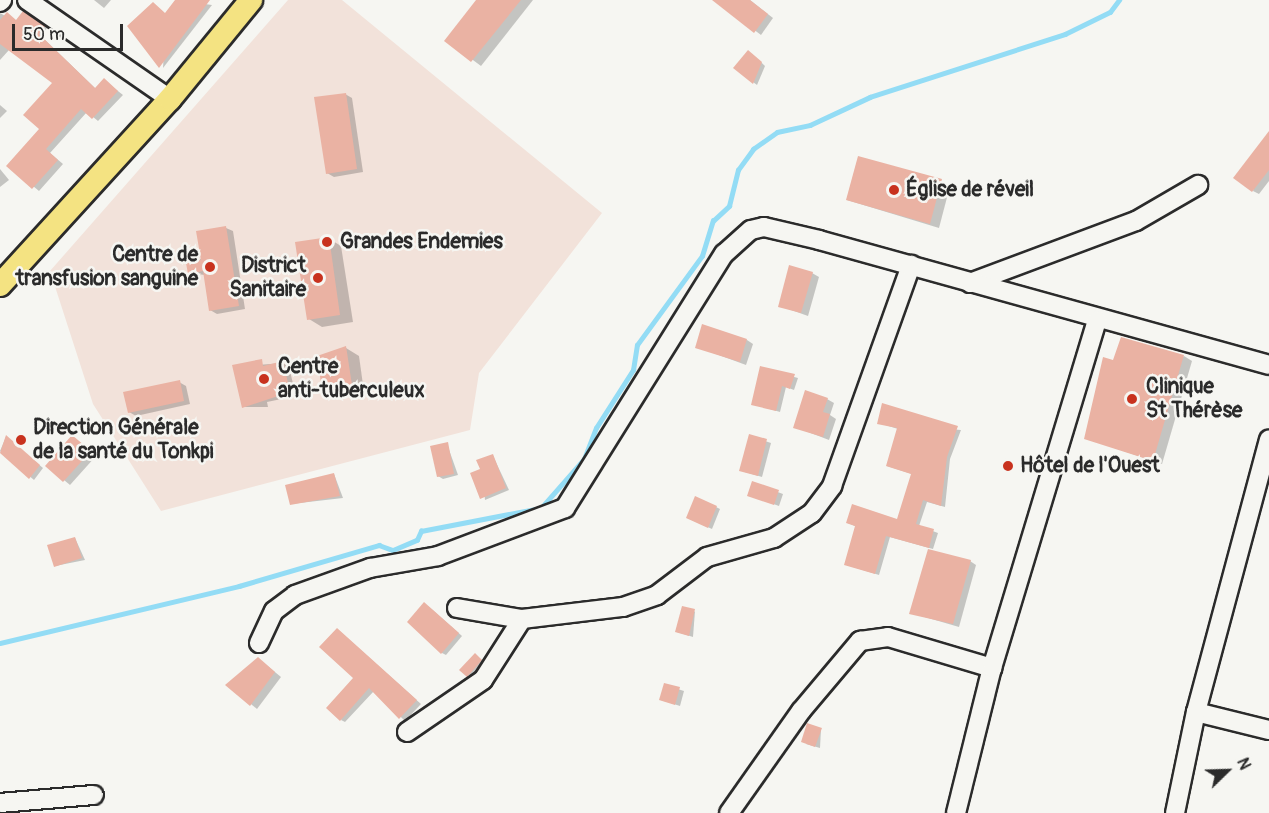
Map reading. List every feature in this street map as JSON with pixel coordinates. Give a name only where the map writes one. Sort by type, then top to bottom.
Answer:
[{"type":"main road","points":[[0,285],[170,99],[251,0]]},
{"type":"street","points":[[27,0],[170,99]]},
{"type":"street","points":[[970,283],[1136,221],[1198,185]]},
{"type":"street","points":[[259,643],[274,611],[295,595],[370,568],[438,556],[566,508],[724,254],[751,230],[764,227],[911,265],[1097,320],[1269,365]]},
{"type":"street","points":[[457,608],[522,619],[623,607],[657,595],[707,557],[774,538],[812,513],[832,486],[911,265]]},
{"type":"street","points":[[956,813],[992,668],[1097,320]]},
{"type":"street","points":[[1175,813],[1196,712],[1269,440]]},
{"type":"street","points":[[407,732],[483,680],[522,619]]},
{"type":"street","points":[[729,813],[801,711],[861,642],[888,637],[992,668]]},
{"type":"street","points":[[1196,712],[1269,730]]},
{"type":"street","points":[[0,803],[94,795]]},
{"type":"shaded area","name":"Grandes Endemies","points":[[288,0],[342,0],[602,213],[479,373],[470,430],[161,511],[93,404],[50,271]]},
{"type":"building","points":[[175,0],[210,0],[159,68],[127,26],[153,2],[165,13]]},
{"type":"building","points":[[476,0],[521,0],[471,62],[444,41]]},
{"type":"building","points":[[712,0],[750,0],[768,14],[754,33]]},
{"type":"building","points":[[23,11],[45,26],[39,34],[95,88],[104,78],[118,91],[92,119],[81,109],[46,149],[58,160],[32,189],[6,166],[39,129],[23,115],[52,83],[0,44],[0,20],[7,12],[16,20]]},
{"type":"building","points":[[748,50],[762,62],[753,84],[733,68]]},
{"type":"building","points":[[346,93],[357,169],[326,174],[314,97]]},
{"type":"building","points":[[1269,131],[1269,170],[1252,192],[1233,178]]},
{"type":"building","name":"Église de réveil","points":[[858,156],[942,179],[930,224],[846,200]]},
{"type":"building","name":"Centre de transfusion sanguine","points":[[226,226],[239,306],[209,311],[203,271],[188,274],[186,263],[201,260],[196,231]]},
{"type":"building","name":"District Sanitaire","points":[[329,237],[340,315],[307,320],[295,242]]},
{"type":"building","points":[[789,265],[813,272],[801,313],[778,307]]},
{"type":"building","points":[[702,324],[747,339],[740,362],[695,348]]},
{"type":"building","name":"Clinique St Thérèse","points":[[1121,337],[1184,355],[1153,461],[1084,439],[1103,357],[1113,360]]},
{"type":"building","points":[[346,346],[352,385],[322,390],[317,356]]},
{"type":"building","points":[[262,359],[263,366],[283,361],[290,392],[242,408],[232,365]]},
{"type":"building","points":[[760,366],[795,374],[790,389],[782,386],[776,411],[751,405]]},
{"type":"building","points":[[180,380],[184,401],[128,413],[123,392]]},
{"type":"building","points":[[805,390],[828,398],[823,412],[830,414],[823,437],[793,428]]},
{"type":"building","points":[[882,403],[958,426],[947,457],[941,506],[923,500],[916,524],[934,529],[929,548],[886,536],[875,574],[844,565],[855,526],[846,523],[852,504],[897,519],[911,474],[886,466],[897,428],[877,424]]},
{"type":"building","points":[[749,434],[767,439],[758,476],[739,471]]},
{"type":"building","points":[[6,435],[40,465],[29,479],[0,453]]},
{"type":"building","points":[[72,435],[91,451],[63,482],[45,466]]},
{"type":"building","points":[[448,442],[454,474],[437,477],[430,446]]},
{"type":"building","points":[[493,454],[506,488],[480,499],[470,473],[480,469],[476,460]]},
{"type":"building","points":[[334,473],[340,496],[290,505],[285,485]]},
{"type":"building","points":[[752,481],[779,490],[774,505],[747,496]]},
{"type":"building","points":[[695,496],[717,506],[708,528],[686,518]]},
{"type":"building","points":[[75,537],[82,558],[54,567],[47,545]]},
{"type":"building","points":[[928,549],[971,560],[953,624],[909,614]]},
{"type":"building","points":[[424,602],[459,633],[441,654],[407,622]]},
{"type":"building","points":[[682,606],[695,609],[689,636],[675,632]]},
{"type":"building","points":[[337,628],[417,700],[399,719],[369,688],[340,721],[326,708],[353,678],[319,647]]},
{"type":"building","points":[[475,653],[482,660],[467,677],[459,670]]},
{"type":"building","points":[[258,657],[275,672],[250,706],[225,685]]},
{"type":"building","points":[[664,683],[680,687],[675,705],[659,700]]},
{"type":"building","points":[[807,723],[822,728],[815,747],[801,742]]},
{"type":"waterway","points":[[0,643],[239,586],[379,545],[393,550],[417,540],[421,531],[541,508],[584,459],[596,428],[633,370],[637,345],[702,256],[713,221],[729,206],[738,170],[753,149],[777,132],[810,125],[870,97],[1065,34],[1110,12],[1119,0]]},
{"type":"place","name":"Église de réveil","points":[[894,190]]},
{"type":"place","name":"Grandes Endemies","points":[[327,242]]},
{"type":"place","name":"Centre de transfusion sanguine","points":[[210,267]]},
{"type":"place","name":"District Sanitaire","points":[[318,278]]},
{"type":"place","name":"Centre anti-tuberculeux","points":[[264,379]]},
{"type":"place","name":"Clinique St Thérèse","points":[[1132,399]]},
{"type":"place","name":"Direction Générale de la santé du Tonkpi","points":[[21,440]]},
{"type":"place","name":"Hôtel de l'Ouest","points":[[1008,466]]}]
